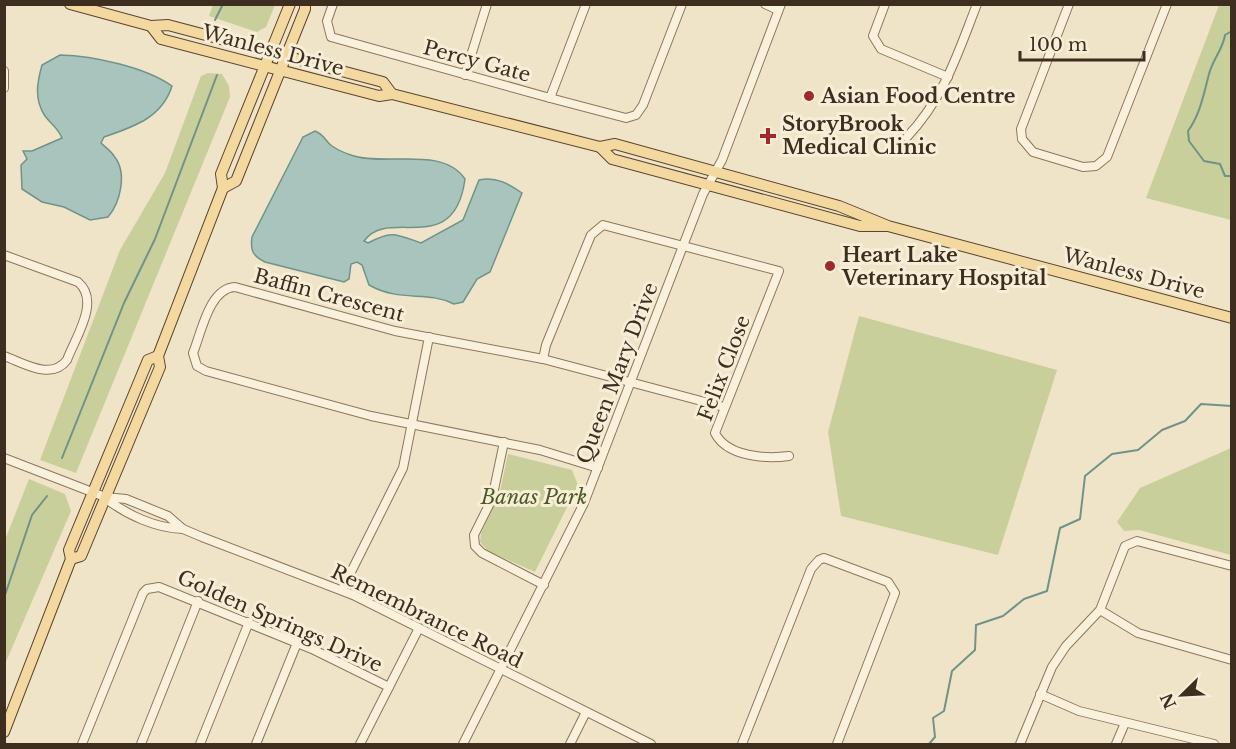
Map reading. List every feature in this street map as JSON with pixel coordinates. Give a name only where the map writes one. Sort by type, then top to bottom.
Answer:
[{"type":"main road","name":"Wanless Drive","points":[[70,4],[152,26],[168,25],[383,82],[392,94]]},
{"type":"main road","points":[[71,559],[81,556],[160,367],[158,356],[223,188],[221,174],[290,4]]},
{"type":"main road","points":[[223,188],[236,181],[287,56],[305,4]]},
{"type":"main road","name":"Wanless Drive","points":[[152,26],[161,39],[379,96],[392,94],[600,147],[615,144],[839,206],[888,226],[1232,318]]},
{"type":"main road","name":"Wanless Drive","points":[[600,147],[612,159],[860,226],[888,226]]},
{"type":"main road","points":[[4,732],[71,559],[69,550],[148,360],[158,356]]},
{"type":"street","name":"Percy Gate","points":[[333,4],[327,21],[331,37],[550,98],[586,4]]},
{"type":"street","points":[[465,75],[487,4]]},
{"type":"street","points":[[550,98],[626,118],[636,115],[643,105],[682,4]]},
{"type":"street","points":[[765,4],[779,7]]},
{"type":"street","points":[[885,4],[873,36],[881,49],[948,77]]},
{"type":"street","points":[[907,136],[929,115],[948,77],[977,4]]},
{"type":"street","points":[[1069,4],[1021,129],[1022,139],[1033,152],[1083,167],[1096,166],[1107,157],[1167,4]]},
{"type":"street","name":"Queen Mary Drive","points":[[463,744],[584,503],[632,384],[683,244],[716,171],[779,7]]},
{"type":"street","points":[[4,71],[4,88]]},
{"type":"street","points":[[543,359],[546,345],[595,229],[610,225],[683,244]]},
{"type":"street","name":"Felix Close","points":[[683,244],[779,271],[715,433],[720,444],[730,449],[772,459],[789,456]]},
{"type":"street","points":[[4,255],[78,282],[86,289],[89,304],[67,360],[60,367],[45,370],[4,356]]},
{"type":"street","name":"Baffin Crescent","points":[[598,468],[584,462],[504,442],[371,416],[206,371],[197,366],[193,353],[215,298],[221,291],[230,287],[429,338],[543,359],[724,407]]},
{"type":"street","points":[[342,590],[403,468],[429,338]]},
{"type":"street","points":[[504,442],[492,499],[474,535],[475,546],[482,553],[544,585]]},
{"type":"street","name":"Remembrance Road","points":[[4,458],[105,497],[122,510],[154,524],[165,528],[183,529],[342,590],[651,744]]},
{"type":"street","points":[[1020,744],[1040,694],[1066,646],[1100,610],[1122,551],[1133,541],[1232,566]]},
{"type":"street","points":[[742,744],[811,569],[824,558],[888,582],[893,586],[895,593],[837,744]]},
{"type":"street","name":"Golden Springs Drive","points":[[82,744],[143,593],[147,589],[159,587],[249,622],[388,687]]},
{"type":"street","points":[[141,744],[198,602]]},
{"type":"street","points":[[1100,610],[1138,633],[1232,660]]},
{"type":"street","points":[[200,744],[249,622]]},
{"type":"street","points":[[360,744],[418,628]]},
{"type":"street","points":[[256,744],[297,643]]},
{"type":"street","points":[[1040,694],[1079,711],[1211,744]]},
{"type":"street","points":[[570,744],[586,712]]},
{"type":"street","points":[[1116,744],[1125,723]]},
{"type":"green space","points":[[213,4],[275,5],[266,27],[257,32],[209,16]]},
{"type":"green space","points":[[1219,5],[1231,5],[1231,220],[1146,198]]},
{"type":"green space","points":[[208,73],[222,74],[229,86],[230,97],[76,473],[40,460],[120,250],[165,173],[201,76]]},
{"type":"green space","points":[[859,316],[1057,370],[998,555],[841,516],[828,432]]},
{"type":"green space","points":[[1231,448],[1231,555],[1139,530],[1124,531],[1117,522],[1140,488]]},
{"type":"green space","name":"Banas Park","points":[[508,454],[572,470],[578,485],[535,572],[488,551],[480,542],[481,533],[500,491]]},
{"type":"green space","points":[[29,479],[65,494],[71,511],[5,664],[5,540]]},
{"type":"water","points":[[60,55],[88,58],[134,68],[172,86],[154,114],[136,125],[104,137],[101,143],[113,154],[121,171],[119,196],[108,217],[90,220],[64,207],[42,202],[22,189],[21,165],[27,159],[23,151],[32,151],[62,138],[45,116],[39,103],[38,91],[42,65]]},
{"type":"water","points":[[315,131],[332,146],[351,155],[367,159],[429,160],[455,169],[465,179],[458,203],[448,218],[435,225],[388,228],[375,232],[364,241],[368,243],[383,236],[394,235],[421,243],[463,220],[479,180],[497,180],[522,193],[490,272],[477,279],[463,302],[454,304],[444,300],[392,294],[381,290],[369,285],[362,265],[357,262],[351,264],[349,279],[344,282],[265,262],[255,255],[252,249],[252,237],[303,137]]},
{"type":"waterway","points":[[215,20],[223,4]]},
{"type":"waterway","points":[[1232,31],[1225,35],[1211,69],[1199,111],[1188,131],[1189,141],[1204,161],[1220,164],[1225,176],[1232,176]]},
{"type":"waterway","points":[[62,458],[124,303],[155,239],[217,75]]},
{"type":"waterway","points":[[929,744],[935,737],[933,718],[944,711],[952,671],[975,650],[976,625],[1003,616],[1024,599],[1047,591],[1060,528],[1080,519],[1085,476],[1112,454],[1138,450],[1162,430],[1185,421],[1201,404],[1232,406]]},
{"type":"waterway","points":[[4,598],[32,515],[47,496]]},
{"type":"place","name":"Asian Food Centre","points":[[809,96]]},
{"type":"place","name":"StoryBrook Medical Clinic","points":[[768,136]]},
{"type":"place","name":"Heart Lake Veterinary Hospital","points":[[830,266]]}]
